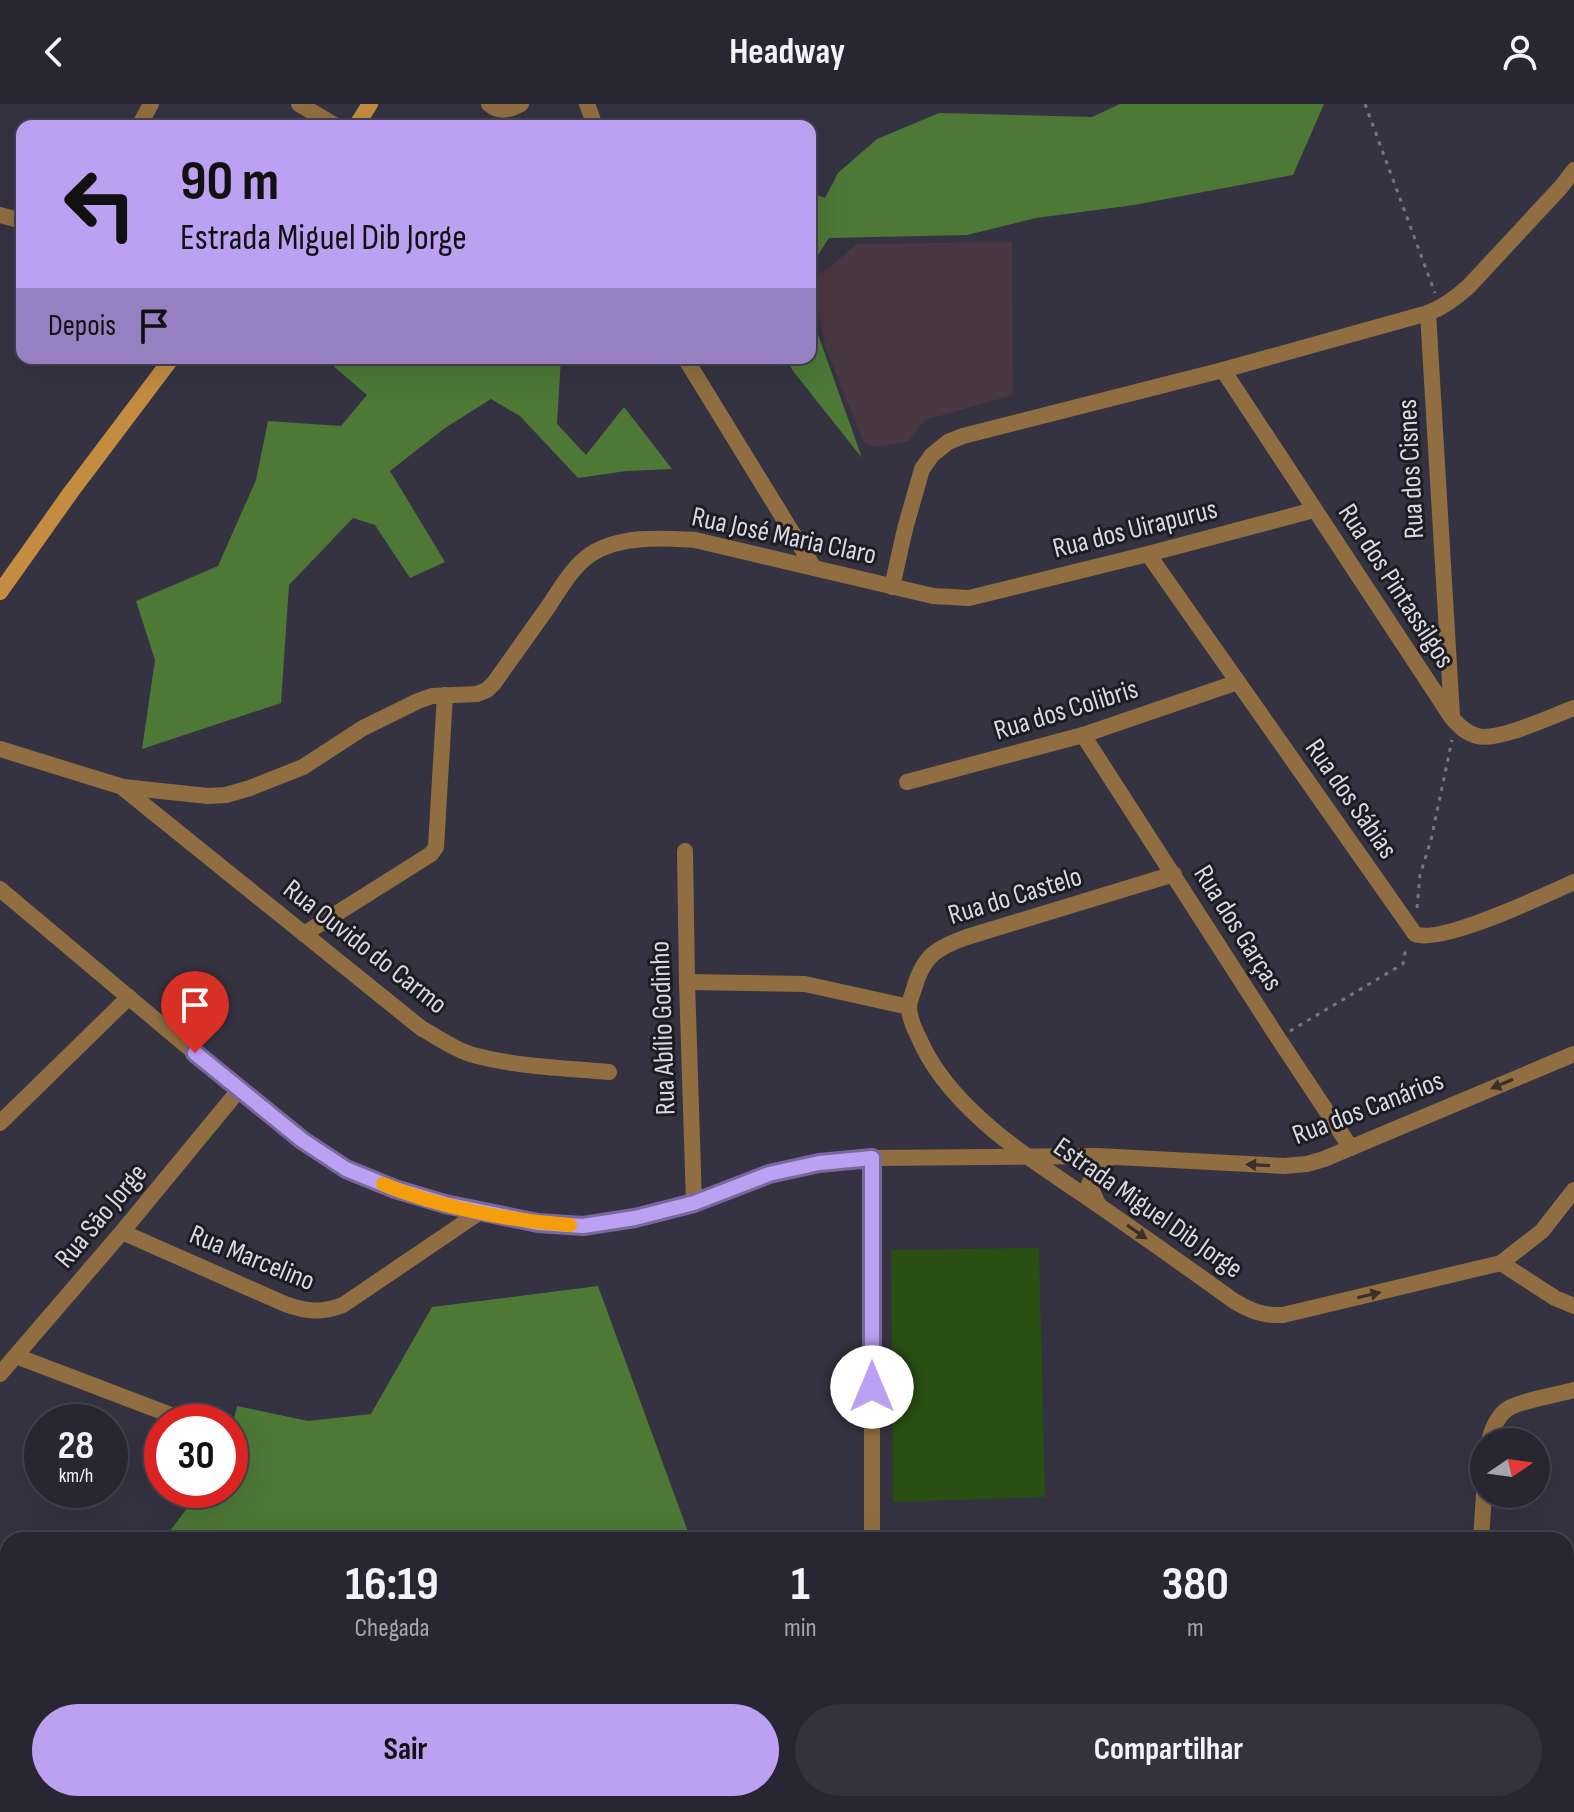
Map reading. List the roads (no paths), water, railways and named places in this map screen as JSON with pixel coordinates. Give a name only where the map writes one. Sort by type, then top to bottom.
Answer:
[{"type":"street","points":[[299,104],[326,120]]},
{"type":"street","points":[[489,104],[498,110],[521,104]]},
{"type":"street","name":"Rua José Maria Claro","points":[[0,749],[123,787],[208,796],[250,788],[303,767],[363,728],[418,701],[432,696],[477,694],[487,690],[568,578],[590,555],[609,545],[663,538],[695,540],[892,587],[922,469],[932,455],[948,442],[1434,311],[1469,286],[1574,170]]},
{"type":"street","name":"Rua dos Cisnes","points":[[1434,311],[1455,721]]},
{"type":"street","points":[[0,592],[167,364]]},
{"type":"street","points":[[689,364],[814,568]]},
{"type":"street","name":"Rua dos Pintassilgos","points":[[1223,370],[1455,721]]},
{"type":"street","name":"Rua dos Uirapurus","points":[[892,587],[933,596],[969,598],[1314,510]]},
{"type":"street","name":"Rua dos Sábias","points":[[1148,554],[1412,930],[1423,937],[1450,931],[1501,914],[1574,882]]},
{"type":"street","name":"Rua dos Colibris","points":[[907,782],[1083,735],[1238,682]]},
{"type":"street","points":[[304,934],[431,854],[437,843],[445,695]]},
{"type":"street","points":[[1455,721],[1476,736],[1496,737],[1574,708]]},
{"type":"street","name":"Rua dos Garças","points":[[1083,735],[1351,1148]]},
{"type":"street","name":"Rua Ouvido do Carmo","points":[[123,787],[421,1028],[475,1055],[534,1066],[609,1072]]},
{"type":"street","name":"Rua Abílio Godinho","points":[[685,851],[694,1203]]},
{"type":"street","name":"Rua do Castelo","points":[[909,1007],[917,977],[928,958],[942,946],[1174,874]]},
{"type":"street","name":"Estrada Miguel Dib Jorge","points":[[0,889],[302,1140],[346,1169],[395,1189],[480,1212],[538,1223],[583,1226],[635,1218],[694,1203],[769,1174],[819,1163],[872,1158],[1027,1155],[1234,1301],[1263,1315],[1283,1315],[1501,1263],[1542,1231],[1574,1190]]},
{"type":"street","points":[[687,982],[805,984],[909,1007],[922,1046],[950,1089],[988,1125],[1027,1155]]},
{"type":"street","points":[[0,1123],[129,997]]},
{"type":"street","name":"Rua dos Canários","points":[[1027,1155],[1284,1166],[1307,1164],[1574,1054]]},
{"type":"street","name":"Rua São Jorge","points":[[0,1374],[239,1090]]},
{"type":"street","points":[[1098,1205],[1089,1184],[1099,1162],[1115,1157]]},
{"type":"street","points":[[872,1158],[872,1532]]},
{"type":"street","name":"Rua Marcelino","points":[[122,1232],[285,1304],[315,1312],[330,1311],[343,1305],[480,1212]]},
{"type":"street","points":[[1501,1263],[1555,1298],[1574,1306]]},
{"type":"street","points":[[16,1356],[144,1405]]},
{"type":"street","points":[[1494,1428],[1508,1409],[1574,1390]]},
{"type":"street","points":[[1482,1532],[1483,1508]]}]
